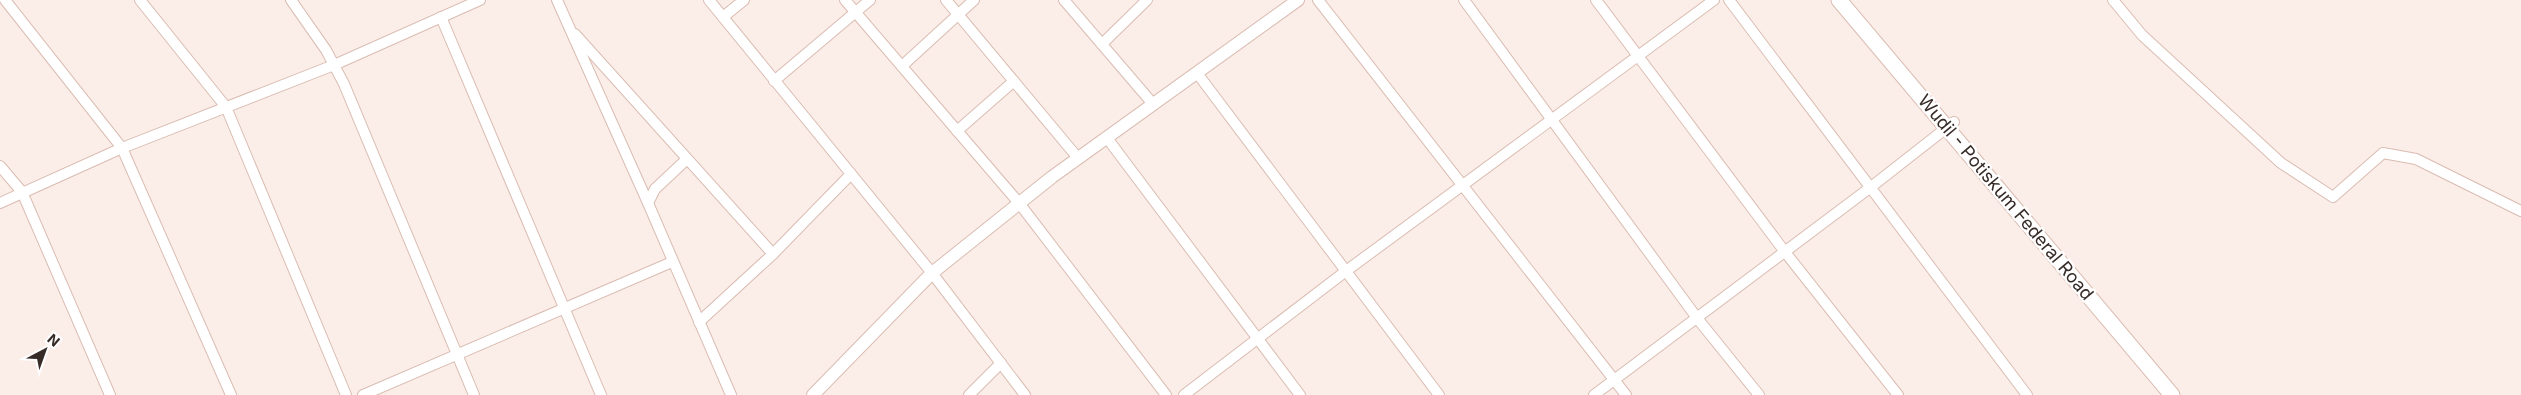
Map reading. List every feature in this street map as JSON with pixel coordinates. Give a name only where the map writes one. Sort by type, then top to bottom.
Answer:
[{"type":"main road","name":"Wudil - Potiskum Federal Road","points":[[1839,0],[2184,395]]},
{"type":"main road","name":"Wudil - Potiskum Federal Road","points":[[1853,0],[1950,125],[2172,395]]},
{"type":"street","points":[[5,0],[122,148],[231,395]]},
{"type":"street","points":[[140,0],[226,107],[346,395]]},
{"type":"street","points":[[291,0],[334,65],[474,395]]},
{"type":"street","points":[[0,203],[122,148],[334,65],[480,0]]},
{"type":"street","points":[[557,0],[731,395]]},
{"type":"street","points":[[709,0],[932,273],[1025,395]]},
{"type":"street","points":[[723,17],[744,0]]},
{"type":"street","points":[[845,0],[1019,203],[1166,395]]},
{"type":"street","points":[[774,81],[870,0]]},
{"type":"street","points":[[946,0],[1078,158]]},
{"type":"street","points":[[902,66],[974,0]]},
{"type":"street","points":[[1064,0],[1154,104]]},
{"type":"street","points":[[1102,44],[1147,0]]},
{"type":"street","points":[[813,395],[932,273],[1078,158],[1298,0]]},
{"type":"street","points":[[1318,0],[1626,395]]},
{"type":"street","points":[[1464,0],[1697,318],[1759,395]]},
{"type":"street","points":[[1596,0],[1785,252],[1898,395]]},
{"type":"street","points":[[1184,395],[1346,271],[1714,0]]},
{"type":"street","points":[[1729,0],[2027,395]]},
{"type":"street","points":[[2113,0],[2142,35],[2281,163],[2333,197],[2383,153],[2416,159],[2521,211]]},
{"type":"street","points":[[441,17],[601,395]]},
{"type":"street","points":[[568,26],[773,254]]},
{"type":"street","points":[[1197,73],[1439,395]]},
{"type":"street","points":[[957,131],[1014,81]]},
{"type":"street","points":[[1594,395],[1871,187],[1950,125]]},
{"type":"street","points":[[1107,138],[1300,395]]},
{"type":"street","points":[[648,203],[655,188],[687,158]]},
{"type":"street","points":[[0,166],[22,192],[110,395]]},
{"type":"street","points":[[699,322],[773,254],[851,174]]},
{"type":"street","points":[[363,395],[672,262]]},
{"type":"street","points":[[969,395],[1001,363]]}]
